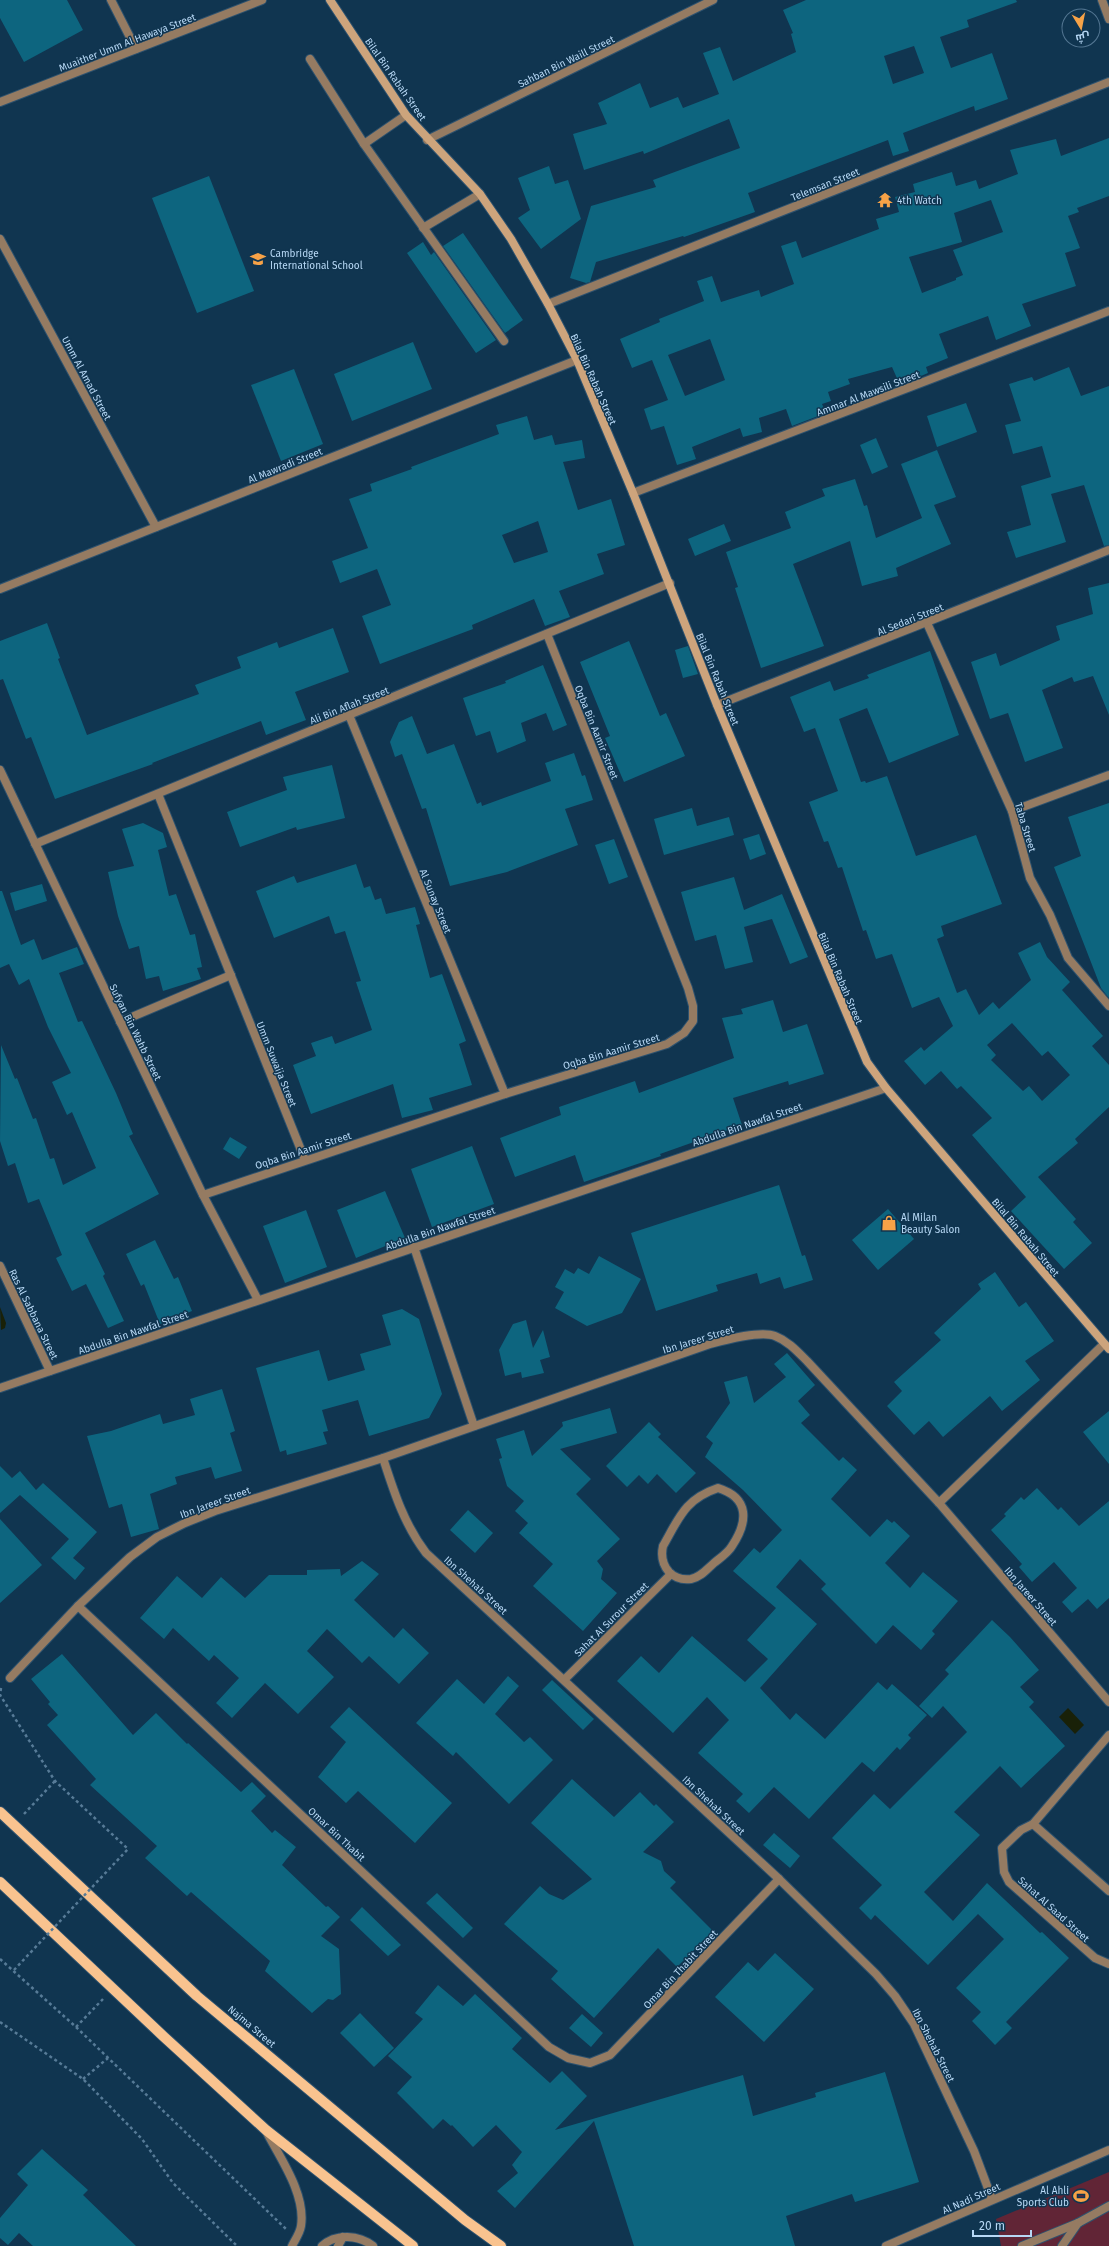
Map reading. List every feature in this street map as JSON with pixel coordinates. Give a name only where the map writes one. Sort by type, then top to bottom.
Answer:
[{"type":"main road","name":"Najma Street","points":[[0,1812],[197,1996],[465,2220],[501,2246]]},
{"type":"main road","points":[[0,1882],[266,2130],[413,2246]]},
{"type":"street","points":[[111,0],[136,49]]},
{"type":"street","name":"Muaither Umm Al Hawaya Street","points":[[0,102],[262,0]]},
{"type":"street","name":"Bilal Bin Rabah Street","points":[[330,0],[406,115],[427,140],[480,194],[511,239],[548,304],[577,360],[670,583],[717,705],[849,1023],[867,1062],[886,1088],[1107,1346]]},
{"type":"street","name":"Sahban Bin Waill Street","points":[[427,140],[713,0]]},
{"type":"street","points":[[1102,0],[1109,19]]},
{"type":"street","points":[[310,59],[364,144],[504,341]]},
{"type":"street","name":"Telemsan Street","points":[[548,304],[1109,82]]},
{"type":"street","points":[[364,144],[406,115]]},
{"type":"street","points":[[423,228],[480,194]]},
{"type":"street","name":"Umm Al Amad Street","points":[[0,239],[156,527]]},
{"type":"street","name":"Ammar Al Mawsili Street","points":[[633,493],[1109,311]]},
{"type":"street","name":"Al Mawradi Street","points":[[0,589],[577,360]]},
{"type":"street","name":"Al Sedari Street","points":[[717,705],[1109,550]]},
{"type":"street","name":"Ali Bin Aflah Street","points":[[35,844],[670,583]]},
{"type":"street","name":"Taba Street","points":[[927,623],[1012,811],[1030,878],[1050,915],[1068,958],[1108,1002]]},
{"type":"street","name":"Oqba Bin Aamir Street","points":[[203,1194],[505,1094],[667,1044],[684,1033],[693,1021],[692,1006],[688,988],[548,634]]},
{"type":"street","name":"Al Sunay Street","points":[[349,716],[505,1094]]},
{"type":"street","name":"Sufyan Bin Wahb Street","points":[[0,770],[203,1194],[258,1300]]},
{"type":"street","points":[[1012,811],[1109,775]]},
{"type":"street","name":"Umm Suwaija Street","points":[[158,794],[305,1160]]},
{"type":"street","points":[[120,1022],[231,975]]},
{"type":"street","name":"Abdulla Bin Nawfal Street","points":[[0,1388],[886,1088]]},
{"type":"street","points":[[414,1247],[474,1426]]},
{"type":"street","name":"Ras Al Sabbana Street","points":[[0,1266],[50,1371]]},
{"type":"street","name":"Ibn Jareer Street","points":[[10,1678],[78,1606],[130,1557],[157,1537],[185,1523],[215,1511],[383,1458],[710,1344],[743,1336],[774,1335],[791,1345],[807,1361],[938,1503],[1109,1702]]},
{"type":"street","points":[[938,1503],[1107,1346]]},
{"type":"street","name":"Ibn Shehab Street","points":[[383,1458],[402,1514],[413,1535],[426,1553],[565,1679],[779,1879],[876,1974],[895,1996],[917,2031],[974,2151],[992,2199]]},
{"type":"street","points":[[718,1488],[735,1496],[741,1503],[744,1521],[732,1547],[700,1576],[685,1579],[671,1574],[663,1561],[663,1546],[692,1501],[704,1493],[718,1488]]},
{"type":"street","name":"Sahat Al Surour Street","points":[[565,1679],[671,1574]]},
{"type":"street","name":"Omar Bin Thabit Street","points":[[78,1606],[549,2047],[568,2058],[590,2063],[610,2055],[779,1879]]},
{"type":"street","name":"Sahat Al Saad Street","points":[[1109,1735],[1033,1824],[1021,1830],[1002,1848],[1004,1872],[1009,1882],[1095,1958],[1109,1964]]},
{"type":"street","points":[[1033,1824],[1109,1891]]},
{"type":"street","points":[[266,2130],[297,2193],[301,2210],[301,2227],[294,2242]]},
{"type":"street","name":"Al Nadi Street","points":[[886,2246],[992,2199],[1109,2150]]},
{"type":"street","points":[[1022,2246],[1078,2223],[1109,2206]]},
{"type":"street","points":[[1062,2246],[1078,2223]]},
{"type":"street","points":[[322,2246],[343,2237],[354,2237],[373,2246]]},
{"type":"street","points":[[338,2246],[343,2237]]},
{"type":"path","points":[[10,1678],[3,1684],[0,1696],[55,1780],[128,1849],[14,1970]]},
{"type":"path","points":[[14,1824],[55,1780]]},
{"type":"path","points":[[0,1959],[76,2027],[294,2242]]},
{"type":"path","points":[[76,2027],[112,1988]]},
{"type":"path","points":[[0,2022],[83,2079],[142,2139],[173,2183],[237,2246]]},
{"type":"path","points":[[83,2079],[108,2058]]},
{"type":"shaded area","points":[[0,1307],[6,1323],[5,1328],[1,1330]]},
{"type":"shaded area","points":[[1068,1708],[1084,1725],[1075,1734],[1059,1717]]},
{"type":"shaded area","name":"Al Ahli Sports Club","points":[[1109,2172],[1109,2246],[1001,2246],[996,2219]]},
{"type":"building","points":[[0,0],[67,0],[83,30],[24,62],[0,18]]},
{"type":"building","points":[[806,0],[1016,0],[1017,2],[967,20],[969,27],[940,37],[951,68],[992,53],[1008,99],[975,111],[974,106],[903,133],[909,151],[893,156],[888,140],[748,193],[755,212],[684,237],[683,236],[596,262],[590,282],[586,283],[570,278],[591,206],[656,187],[653,180],[740,148],[729,119],[644,154],[643,151],[584,170],[573,134],[607,124],[598,103],[640,83],[650,108],[678,97],[683,108],[719,94],[703,53],[720,47],[733,81],[796,52],[791,34],[793,33],[783,10]],"holes":[[[914,46],[924,73],[893,84],[884,56]]]},
{"type":"building","points":[[1109,138],[1109,196],[1077,208],[1079,212],[1068,216],[1080,248],[1065,253],[1076,286],[1022,304],[1031,326],[996,340],[988,316],[939,334],[948,358],[926,367],[928,373],[900,385],[892,367],[848,379],[850,384],[828,392],[831,401],[822,404],[826,413],[792,426],[786,409],[759,418],[762,432],[743,437],[740,428],[692,447],[696,459],[677,465],[664,426],[651,430],[644,409],[668,400],[652,360],[632,368],[620,339],[660,322],[659,319],[704,301],[697,281],[712,276],[721,302],[759,290],[761,297],[794,284],[781,246],[796,241],[802,258],[879,229],[876,219],[899,212],[895,197],[915,192],[913,184],[952,172],[956,186],[976,180],[979,189],[1018,174],[1010,150],[1056,139],[1061,156]],"holes":[[[991,200],[1003,232],[953,250],[963,275],[956,278],[956,280],[922,293],[909,257],[962,242],[954,213]],[[710,339],[725,380],[685,396],[668,355]]]},
{"type":"building","points":[[549,166],[555,184],[568,180],[581,219],[541,249],[518,218],[530,210],[518,178]]},
{"type":"building","points":[[209,176],[254,291],[197,313],[152,198]]},
{"type":"building","points":[[463,233],[523,320],[505,333],[443,246]]},
{"type":"building","points":[[423,242],[431,255],[434,252],[496,340],[476,353],[407,253]]},
{"type":"building","points":[[413,342],[432,389],[352,421],[334,374]]},
{"type":"building","points":[[1069,367],[1081,396],[1109,386],[1109,545],[1104,546],[1084,485],[1051,494],[1066,542],[1016,558],[1007,532],[1031,525],[1021,486],[1051,477],[1042,446],[1013,454],[1005,425],[1021,421],[1009,384],[1032,377],[1034,381]]},
{"type":"building","points":[[294,369],[323,444],[281,461],[251,385]]},
{"type":"building","points":[[966,403],[977,432],[937,447],[927,416]]},
{"type":"building","points":[[527,416],[534,440],[552,435],[555,445],[582,440],[585,458],[563,462],[578,510],[611,499],[625,545],[597,554],[604,574],[559,591],[570,617],[545,626],[534,599],[472,625],[473,629],[380,664],[362,616],[391,605],[377,569],[340,583],[332,561],[368,548],[349,499],[372,491],[370,484],[499,434],[496,425]],"holes":[[[538,521],[548,552],[514,563],[502,535]]]},
{"type":"building","points":[[876,438],[888,467],[872,474],[860,445]]},
{"type":"building","points":[[937,450],[956,497],[934,505],[951,544],[896,568],[898,576],[862,586],[850,541],[793,564],[824,646],[761,668],[735,588],[738,587],[726,552],[791,528],[785,512],[825,496],[822,489],[855,479],[864,506],[867,505],[876,538],[922,518],[901,464]]},
{"type":"building","points":[[724,524],[731,541],[695,556],[688,539]]},
{"type":"building","points":[[1109,583],[1109,715],[1093,676],[1074,682],[1072,677],[1042,690],[1063,748],[1025,762],[1008,713],[990,719],[971,662],[996,653],[1000,666],[1060,640],[1056,626],[1093,614],[1088,588]]},
{"type":"building","points":[[47,623],[60,658],[58,659],[87,735],[199,694],[195,685],[241,668],[237,657],[277,642],[279,648],[333,628],[349,672],[295,692],[306,720],[266,735],[261,721],[152,763],[153,764],[55,799],[31,737],[26,739],[3,679],[0,680],[0,641]]},
{"type":"building","points":[[629,641],[660,716],[666,713],[685,756],[624,782],[605,738],[610,736],[580,662]]},
{"type":"building","points":[[688,646],[698,674],[683,678],[675,650]]},
{"type":"building","points":[[930,651],[959,735],[889,763],[867,708],[839,719],[861,782],[865,781],[866,783],[887,776],[916,856],[976,835],[1002,904],[941,926],[944,936],[937,939],[957,993],[966,989],[979,1015],[993,1002],[999,1009],[1031,980],[1018,953],[1040,942],[1047,957],[1070,982],[1062,990],[1103,1036],[1092,1046],[1109,1065],[1109,1107],[1075,1139],[1078,1143],[1038,1177],[1076,1219],[1073,1222],[1092,1243],[1064,1269],[1011,1211],[1026,1197],[972,1135],[992,1118],[961,1086],[957,1089],[941,1071],[925,1085],[904,1061],[921,1047],[924,1051],[953,1026],[939,997],[912,1008],[892,954],[876,959],[866,930],[863,931],[842,867],[838,868],[828,841],[824,842],[809,802],[838,791],[815,728],[804,732],[790,697],[830,681],[834,691],[869,678],[867,675]],"holes":[[[1012,1023],[1042,1056],[1048,1051],[1070,1075],[1042,1101],[1029,1086],[1023,1091],[991,1060],[996,1055],[987,1045]]]},
{"type":"building","points":[[543,665],[567,725],[553,731],[546,713],[521,723],[526,741],[497,753],[490,731],[476,736],[463,698],[506,683],[505,681]]},
{"type":"building","points":[[412,716],[427,754],[454,744],[477,804],[481,802],[482,806],[551,781],[545,763],[574,753],[582,776],[585,775],[593,800],[565,809],[578,845],[507,872],[450,886],[426,808],[422,809],[402,754],[395,757],[390,742],[399,722]]},
{"type":"building","points":[[332,765],[345,818],[297,830],[296,827],[240,847],[227,812],[287,790],[283,777]]},
{"type":"building","points":[[1109,803],[1109,998],[1101,988],[1054,867],[1081,856],[1068,817]]},
{"type":"building","points":[[692,808],[697,826],[729,817],[734,835],[664,855],[654,819]]},
{"type":"building","points":[[143,823],[163,833],[167,847],[158,850],[169,896],[176,894],[190,935],[195,934],[202,967],[197,968],[201,979],[163,991],[159,976],[146,979],[139,946],[129,949],[118,916],[108,872],[134,866],[122,829]]},
{"type":"building","points":[[759,834],[766,854],[750,860],[743,839]]},
{"type":"building","points":[[614,839],[628,877],[609,884],[595,845]]},
{"type":"building","points":[[356,864],[364,888],[370,886],[375,900],[381,898],[386,914],[415,907],[420,924],[416,925],[430,978],[442,974],[466,1041],[459,1044],[472,1085],[429,1098],[433,1110],[402,1118],[393,1084],[311,1114],[293,1065],[316,1056],[311,1043],[332,1036],[335,1044],[372,1030],[356,982],[361,981],[345,931],[335,934],[329,916],[274,938],[256,891],[294,876],[297,883]]},
{"type":"building","points":[[734,877],[744,910],[782,894],[808,957],[790,964],[772,919],[744,927],[753,962],[725,969],[716,935],[695,941],[681,892]]},
{"type":"building","points":[[42,884],[47,901],[15,911],[10,893]]},
{"type":"building","points":[[0,891],[2,891],[21,945],[34,939],[42,960],[77,947],[84,964],[59,973],[78,1022],[82,1021],[116,1093],[133,1134],[129,1136],[159,1194],[85,1233],[105,1274],[103,1276],[124,1321],[108,1328],[86,1284],[72,1291],[56,1258],[62,1255],[39,1199],[28,1203],[15,1163],[8,1166],[0,1141],[1,1045],[15,1079],[17,1078],[33,1119],[36,1118],[50,1159],[54,1158],[63,1185],[96,1168],[72,1112],[67,1115],[52,1082],[71,1073],[48,1027],[29,979],[19,985],[9,964],[0,968]]},
{"type":"building","points":[[773,1000],[783,1032],[807,1024],[824,1074],[789,1085],[788,1081],[733,1098],[742,1125],[660,1154],[661,1156],[584,1182],[575,1155],[515,1177],[500,1138],[561,1115],[559,1107],[635,1081],[639,1093],[734,1058],[722,1018],[743,1014],[741,1009]]},
{"type":"building","points":[[230,1137],[247,1147],[239,1159],[223,1149]]},
{"type":"building","points":[[472,1146],[494,1204],[432,1227],[411,1169]]},
{"type":"building","points":[[779,1185],[802,1256],[805,1255],[813,1280],[784,1289],[780,1277],[760,1284],[757,1273],[716,1285],[718,1291],[656,1311],[631,1233]]},
{"type":"building","points":[[385,1191],[405,1238],[356,1258],[337,1210]]},
{"type":"building","points":[[888,1209],[914,1239],[878,1270],[852,1240]]},
{"type":"building","points":[[306,1210],[327,1267],[285,1283],[263,1226]]},
{"type":"building","points":[[155,1240],[174,1279],[178,1277],[192,1311],[160,1324],[144,1284],[141,1286],[126,1254]]},
{"type":"building","points":[[599,1256],[641,1279],[622,1313],[587,1326],[555,1308],[564,1292],[555,1287],[565,1269],[574,1274],[578,1268],[589,1274]]},
{"type":"building","points":[[995,1272],[1019,1307],[1026,1302],[1054,1341],[1025,1361],[1040,1380],[1002,1411],[990,1396],[943,1437],[929,1421],[914,1435],[887,1406],[902,1391],[894,1382],[941,1340],[934,1333],[981,1289],[978,1284]]},
{"type":"building","points":[[402,1309],[419,1319],[442,1394],[429,1418],[369,1436],[358,1400],[322,1410],[328,1431],[323,1432],[327,1444],[287,1455],[286,1450],[280,1452],[256,1368],[319,1350],[328,1381],[365,1370],[360,1354],[391,1345],[382,1315]]},
{"type":"building","points":[[526,1320],[533,1348],[543,1330],[550,1357],[540,1360],[544,1373],[522,1378],[521,1372],[505,1376],[499,1350],[513,1324]]},
{"type":"building","points":[[787,1353],[815,1385],[798,1401],[810,1415],[801,1423],[839,1461],[843,1457],[857,1470],[831,1499],[870,1537],[887,1519],[892,1523],[894,1521],[910,1536],[885,1563],[910,1588],[923,1572],[958,1601],[932,1631],[935,1634],[921,1650],[893,1625],[876,1644],[821,1589],[826,1584],[800,1559],[776,1587],[817,1624],[760,1688],[790,1720],[796,1713],[825,1739],[878,1682],[887,1690],[892,1684],[927,1715],[908,1735],[911,1738],[900,1750],[897,1747],[874,1772],[862,1762],[809,1819],[774,1787],[749,1813],[736,1801],[743,1794],[698,1753],[729,1720],[707,1697],[673,1733],[617,1681],[641,1656],[659,1673],[692,1636],[745,1682],[768,1659],[747,1640],[776,1608],[733,1571],[754,1548],[760,1553],[782,1530],[743,1490],[705,1457],[713,1443],[706,1437],[730,1403],[724,1382],[747,1376],[754,1403],[786,1377],[774,1364]]},
{"type":"building","points":[[222,1389],[235,1431],[230,1433],[242,1471],[215,1479],[211,1467],[175,1477],[177,1484],[150,1494],[159,1529],[131,1537],[122,1504],[109,1508],[87,1436],[111,1431],[160,1414],[163,1424],[195,1415],[190,1399]]},
{"type":"building","points":[[610,1408],[617,1433],[560,1449],[591,1479],[576,1494],[620,1539],[597,1561],[603,1569],[601,1579],[617,1593],[583,1631],[533,1586],[553,1564],[519,1533],[528,1523],[515,1511],[524,1501],[507,1486],[499,1459],[502,1458],[496,1439],[524,1430],[532,1456],[563,1426],[562,1422]]},
{"type":"building","points":[[1109,1411],[1109,1464],[1083,1432]]},
{"type":"building","points":[[649,1422],[661,1434],[658,1437],[696,1473],[676,1493],[657,1474],[648,1484],[639,1475],[627,1487],[606,1466]]},
{"type":"building","points":[[0,1466],[12,1478],[20,1471],[36,1490],[43,1483],[97,1532],[73,1558],[85,1568],[75,1580],[51,1558],[69,1539],[20,1495],[0,1513]]},
{"type":"building","points":[[1037,1488],[1058,1510],[1061,1507],[1079,1526],[1109,1501],[1109,1598],[1097,1609],[1088,1599],[1072,1613],[1062,1602],[1077,1588],[1054,1562],[1032,1582],[1019,1567],[1022,1564],[991,1530],[1006,1516],[1004,1514],[1021,1497],[1024,1500]]},
{"type":"building","points":[[468,1510],[493,1533],[475,1553],[450,1530]]},
{"type":"building","points":[[0,1519],[42,1565],[0,1603]]},
{"type":"building","points":[[362,1561],[379,1574],[354,1600],[394,1638],[403,1628],[429,1653],[399,1684],[369,1656],[362,1663],[327,1629],[307,1651],[334,1677],[298,1714],[265,1683],[232,1718],[216,1703],[239,1678],[214,1655],[209,1661],[173,1628],[164,1639],[140,1618],[177,1576],[202,1598],[221,1577],[245,1598],[269,1575],[307,1575],[307,1570],[340,1569],[341,1576]]},
{"type":"building","points":[[992,1620],[1010,1637],[1039,1670],[1020,1687],[1034,1702],[1029,1707],[1065,1746],[1021,1788],[1000,1766],[954,1812],[980,1835],[924,1892],[953,1921],[987,1883],[1069,1958],[1006,2022],[1012,2028],[995,2045],[972,2021],[981,2012],[956,1988],[1004,1939],[978,1914],[928,1965],[875,1915],[871,1920],[859,1908],[882,1885],[832,1838],[874,1794],[890,1809],[967,1732],[943,1706],[932,1718],[919,1706],[949,1674],[945,1670]]},
{"type":"building","points":[[62,1654],[133,1735],[156,1713],[187,1744],[188,1743],[241,1792],[252,1782],[266,1796],[251,1811],[272,1833],[275,1830],[296,1847],[282,1865],[326,1907],[328,1906],[340,1917],[321,1936],[339,1949],[341,1994],[333,2000],[328,1999],[312,2013],[265,1971],[270,1961],[191,1892],[187,1896],[145,1858],[157,1846],[90,1785],[96,1779],[47,1725],[58,1715],[48,1704],[50,1702],[31,1679]]},
{"type":"building","points":[[508,1676],[519,1686],[495,1714],[524,1742],[530,1737],[553,1760],[509,1804],[456,1752],[453,1756],[416,1723],[457,1679],[484,1704]]},
{"type":"building","points":[[552,1680],[594,1719],[583,1730],[542,1690]]},
{"type":"building","points":[[349,1707],[452,1803],[415,1843],[358,1791],[346,1803],[318,1777],[346,1742],[330,1727]]},
{"type":"building","points":[[572,1779],[614,1817],[640,1792],[654,1806],[656,1804],[674,1822],[643,1852],[661,1861],[664,1871],[676,1882],[670,1888],[713,1931],[677,1967],[658,1948],[594,2018],[551,1979],[558,1971],[504,1924],[540,1886],[549,1894],[563,1900],[592,1879],[531,1823]]},
{"type":"building","points":[[774,1833],[800,1856],[790,1868],[763,1845]]},
{"type":"building","points":[[437,1893],[473,1928],[463,1938],[426,1903]]},
{"type":"building","points":[[362,1907],[401,1945],[388,1956],[350,1920]]},
{"type":"building","points":[[775,1953],[814,1989],[764,2042],[715,1997],[748,1962],[758,1971]]},
{"type":"building","points":[[438,1985],[463,2006],[475,1994],[522,2038],[512,2049],[550,2083],[562,2071],[587,2096],[555,2130],[743,2075],[753,2116],[816,2097],[815,2093],[885,2072],[919,2182],[855,2202],[852,2194],[786,2216],[795,2246],[634,2246],[594,2121],[515,2208],[497,2191],[518,2173],[512,2165],[522,2152],[496,2125],[473,2147],[452,2125],[451,2126],[443,2119],[433,2129],[397,2093],[412,2077],[388,2056],[423,2019],[415,2013]]},
{"type":"building","points":[[360,2013],[394,2048],[374,2067],[340,2033]]},
{"type":"building","points":[[582,2014],[603,2033],[591,2047],[569,2028]]},
{"type":"building","points":[[42,2149],[88,2190],[83,2195],[136,2246],[33,2246],[19,2233],[8,2245],[0,2238],[0,2218],[28,2185],[17,2174]]},
{"type":"place","name":"4th Watch","points":[[885,200]]},
{"type":"place","name":"Cambridge International School","points":[[258,259]]},
{"type":"place","name":"Al Milan Beauty Salon","points":[[889,1223]]},
{"type":"place","name":"Al Ahli Sports Club","points":[[1081,2196]]}]
